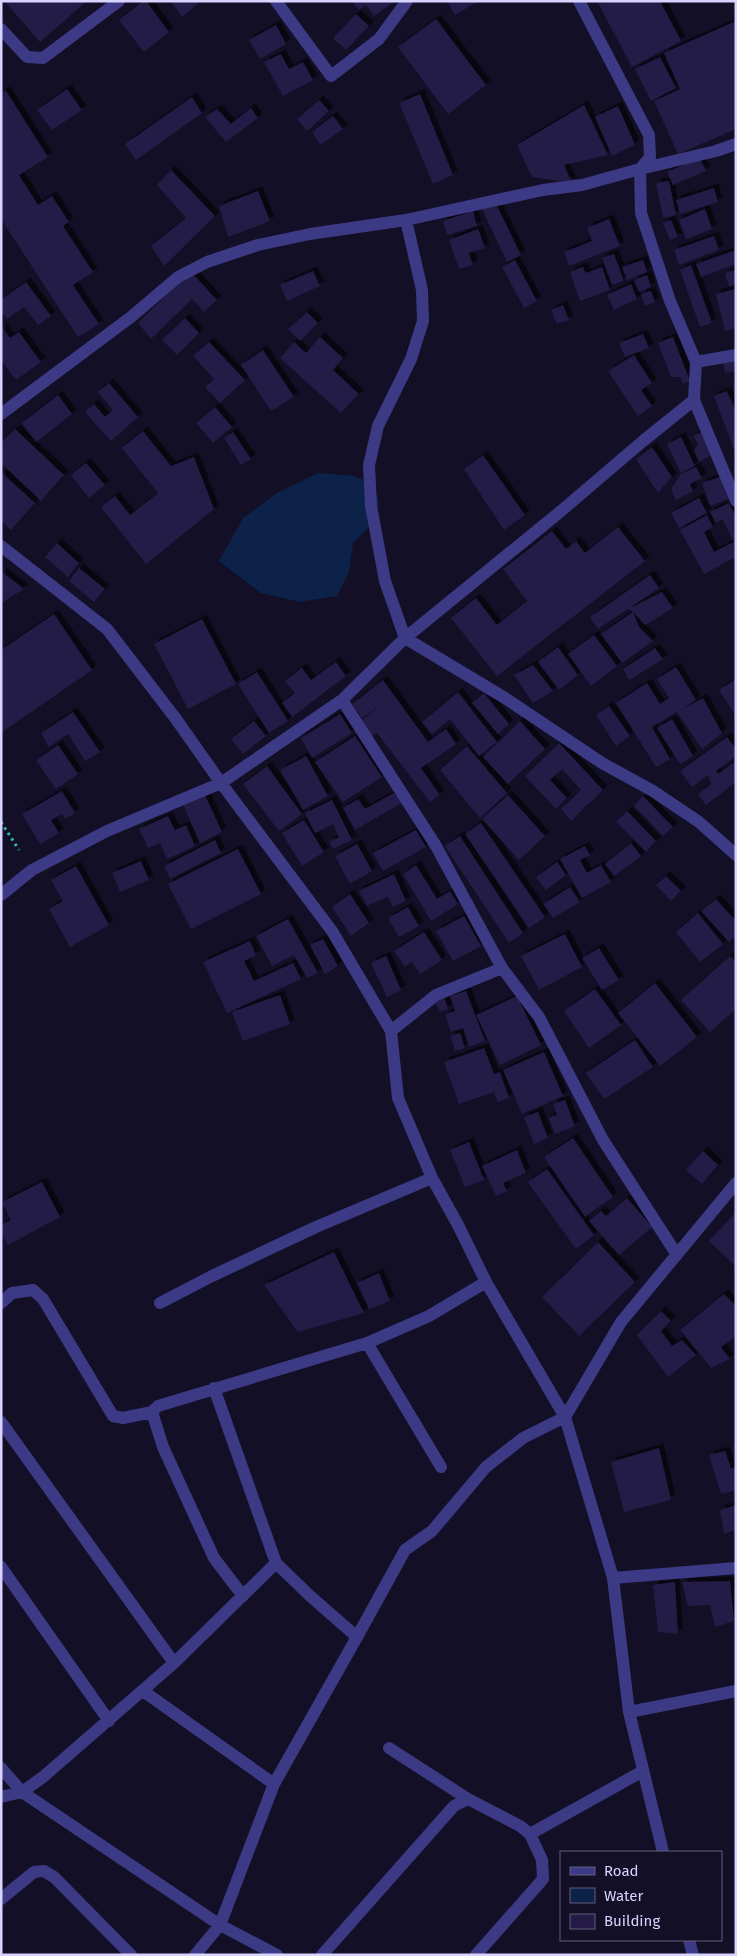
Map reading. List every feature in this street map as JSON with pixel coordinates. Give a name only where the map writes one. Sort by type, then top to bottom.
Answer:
[{"type":"street","points":[[1,29],[28,57],[43,58],[119,1]]},
{"type":"street","points":[[276,1],[331,76],[379,39],[407,1]]},
{"type":"street","points":[[579,1],[649,135],[650,157],[640,169],[641,213],[670,301],[696,362],[694,400],[736,501]]},
{"type":"street","points":[[1,414],[131,317],[178,277],[207,262],[258,246],[310,234],[406,220],[543,190],[582,185],[716,151],[736,144]]},
{"type":"street","points":[[406,220],[422,290],[423,321],[411,359],[378,426],[369,465],[371,506],[385,581],[405,638],[505,698],[602,763],[653,791],[699,822],[736,855]]},
{"type":"street","points":[[696,362],[736,355]]},
{"type":"street","points":[[1,895],[32,870],[107,830],[221,783],[342,700],[405,638],[694,400]]},
{"type":"street","points":[[1,546],[107,629],[176,719],[221,783],[332,931],[391,1031],[398,1098],[432,1178],[486,1282],[565,1417],[613,1578],[629,1712],[663,1851]]},
{"type":"street","points":[[342,700],[436,846],[502,968],[539,1017],[603,1140],[677,1255]]},
{"type":"street","points":[[391,1031],[436,995],[502,968]]},
{"type":"street","points":[[160,1303],[316,1227],[432,1178]]},
{"type":"street","points":[[195,1955],[220,1925],[274,1784],[405,1550],[432,1531],[486,1467],[523,1438],[565,1417],[621,1322],[736,1183]]},
{"type":"street","points":[[1,1303],[12,1293],[33,1290],[43,1299],[113,1416],[123,1418],[152,1412],[158,1406],[214,1388],[367,1343],[429,1316],[486,1282]]},
{"type":"street","points":[[367,1343],[441,1467]]},
{"type":"street","points":[[214,1388],[276,1563],[309,1595],[358,1637]]},
{"type":"street","points":[[152,1412],[163,1446],[214,1558],[243,1596]]},
{"type":"street","points":[[1,1422],[174,1663]]},
{"type":"street","points":[[1,1797],[22,1792],[43,1777],[109,1721],[174,1663],[276,1563]]},
{"type":"street","points":[[1,1567],[109,1721]]},
{"type":"street","points":[[613,1578],[736,1568]]},
{"type":"street","points":[[144,1691],[274,1784]]},
{"type":"street","points":[[629,1712],[736,1691]]},
{"type":"street","points":[[389,1748],[468,1799],[520,1826],[530,1834],[542,1860],[543,1879],[476,1955]]},
{"type":"street","points":[[1,1768],[22,1792],[220,1925],[277,1955]]},
{"type":"street","points":[[530,1834],[643,1771]]},
{"type":"street","points":[[322,1955],[454,1806],[468,1799]]},
{"type":"street","points":[[1,1899],[34,1872],[44,1871],[54,1878],[131,1955]]},
{"type":"street","points":[[689,1941],[693,1955]]},
{"type":"path","points":[[1,822],[32,870]]},
{"type":"water","points":[[318,473],[354,476],[374,484],[379,504],[368,528],[353,543],[349,572],[337,596],[300,602],[261,593],[219,561],[243,518],[277,493]]},
{"type":"building","points":[[4,1],[87,1],[40,42]]},
{"type":"building","points":[[143,1],[146,1],[169,32],[144,52],[119,20]]},
{"type":"building","points":[[171,1],[201,1],[182,17]]},
{"type":"building","points":[[352,1],[395,1],[374,16],[366,5],[359,10]]},
{"type":"building","points":[[447,1],[479,1],[455,15]]},
{"type":"building","points":[[597,1],[660,1],[681,41],[632,67]]},
{"type":"building","points":[[356,14],[369,26],[346,50],[333,38]]},
{"type":"building","points":[[436,19],[486,85],[448,114],[398,47]]},
{"type":"building","points":[[736,21],[736,129],[678,154],[654,101],[680,89],[664,53]]},
{"type":"building","points":[[276,25],[286,44],[260,59],[249,40]]},
{"type":"building","points":[[281,54],[289,69],[303,62],[313,80],[283,96],[264,62]]},
{"type":"building","points":[[660,57],[676,88],[651,101],[635,69]]},
{"type":"building","points":[[67,89],[82,110],[52,130],[37,110]]},
{"type":"building","points":[[6,91],[48,157],[19,175],[38,205],[52,196],[69,222],[63,226],[93,272],[73,285],[99,324],[78,337],[1,219],[1,93]]},
{"type":"building","points":[[420,94],[453,175],[433,184],[399,103]]},
{"type":"building","points":[[192,97],[202,113],[136,160],[125,144]]},
{"type":"building","points":[[319,100],[329,111],[307,131],[297,119]]},
{"type":"building","points":[[584,105],[608,155],[564,165],[572,183],[532,177],[517,145]]},
{"type":"building","points":[[618,106],[635,145],[612,156],[595,117]]},
{"type":"building","points":[[251,108],[258,118],[226,142],[205,117],[217,109],[231,124]]},
{"type":"building","points":[[333,116],[343,129],[320,145],[312,132]]},
{"type":"building","points":[[700,158],[706,171],[673,185],[667,172]]},
{"type":"building","points":[[171,170],[215,216],[164,266],[151,246],[186,218],[157,185]]},
{"type":"building","points":[[669,181],[676,215],[663,218],[656,183]]},
{"type":"building","points":[[714,188],[718,202],[680,214],[676,200]]},
{"type":"building","points":[[258,191],[270,221],[228,237],[219,206]]},
{"type":"building","points":[[497,206],[521,255],[507,262],[482,209]]},
{"type":"building","points":[[705,209],[712,229],[686,239],[679,220]]},
{"type":"building","points":[[473,211],[477,226],[447,235],[443,221]]},
{"type":"building","points":[[609,219],[620,246],[569,266],[564,252],[592,241],[587,228]]},
{"type":"building","points":[[671,220],[678,237],[670,240],[663,223]]},
{"type":"building","points":[[478,229],[485,248],[469,253],[473,265],[459,269],[449,240]]},
{"type":"building","points":[[714,236],[719,250],[679,265],[674,250]]},
{"type":"building","points":[[736,250],[736,264],[701,277],[696,264]]},
{"type":"building","points":[[614,254],[624,281],[612,285],[602,258]]},
{"type":"building","points":[[515,260],[537,301],[524,308],[502,267]]},
{"type":"building","points":[[643,260],[647,272],[627,280],[622,267]]},
{"type":"building","points":[[691,265],[712,323],[700,327],[680,270]]},
{"type":"building","points":[[583,267],[586,273],[602,267],[610,290],[580,301],[570,272]]},
{"type":"building","points":[[736,270],[736,284],[729,287],[725,273]]},
{"type":"building","points":[[190,271],[217,300],[204,312],[192,299],[151,339],[138,323]]},
{"type":"building","points":[[313,271],[320,286],[287,301],[280,285]]},
{"type":"building","points":[[647,275],[651,287],[639,292],[634,280]]},
{"type":"building","points":[[26,282],[51,316],[38,325],[24,307],[7,319],[1,311],[1,300]]},
{"type":"building","points":[[631,284],[637,299],[614,310],[607,295]]},
{"type":"building","points":[[736,289],[736,328],[725,331],[716,294]]},
{"type":"building","points":[[651,291],[655,302],[645,306],[641,294]]},
{"type":"building","points":[[563,305],[569,320],[557,324],[551,310]]},
{"type":"building","points":[[307,312],[318,323],[300,341],[288,329]]},
{"type":"building","points":[[185,318],[199,333],[177,355],[162,340]]},
{"type":"building","points":[[1,326],[10,338],[19,332],[41,362],[16,380],[1,360]]},
{"type":"building","points":[[643,334],[649,348],[625,357],[619,343]]},
{"type":"building","points":[[320,337],[343,358],[333,370],[359,394],[341,413],[280,358],[294,342],[306,353]]},
{"type":"building","points":[[673,337],[690,381],[683,384],[680,377],[671,377],[658,343]]},
{"type":"building","points":[[209,342],[245,380],[220,403],[205,387],[214,379],[193,356]]},
{"type":"building","points":[[263,350],[294,397],[271,411],[241,365]]},
{"type":"building","points":[[634,355],[652,383],[641,390],[652,406],[638,416],[608,371]]},
{"type":"building","points":[[736,360],[736,371],[725,373],[723,362]]},
{"type":"building","points":[[109,383],[138,417],[111,441],[85,412],[94,404],[105,417],[113,410],[98,392]]},
{"type":"building","points":[[727,391],[736,412],[736,449],[734,449],[714,396]]},
{"type":"building","points":[[58,395],[72,414],[36,442],[22,423]]},
{"type":"building","points":[[215,407],[232,427],[213,443],[196,423]]},
{"type":"building","points":[[15,429],[64,475],[41,501],[1,463],[1,443]]},
{"type":"building","points":[[143,431],[171,466],[194,457],[214,509],[146,564],[101,507],[115,496],[130,515],[158,493],[122,448]]},
{"type":"building","points":[[233,432],[251,459],[241,465],[224,438]]},
{"type":"building","points":[[702,432],[714,454],[699,462],[694,451],[698,444],[693,436]]},
{"type":"building","points":[[681,437],[695,466],[681,473],[667,444]]},
{"type":"building","points":[[652,447],[672,477],[658,493],[636,459]]},
{"type":"building","points":[[483,455],[525,515],[504,530],[464,469]]},
{"type":"building","points":[[86,463],[105,485],[89,498],[71,475]]},
{"type":"building","points":[[696,467],[702,478],[690,484],[693,491],[676,500],[671,489],[681,474]]},
{"type":"building","points":[[1,472],[35,503],[11,530],[1,521]]},
{"type":"building","points":[[720,477],[728,499],[710,506],[702,483]]},
{"type":"building","points":[[699,498],[707,513],[679,528],[671,513]]},
{"type":"building","points":[[729,503],[736,517],[736,557],[704,574],[680,530],[707,515],[713,527],[704,532],[714,552],[734,542],[722,519],[716,523],[710,512]]},
{"type":"building","points":[[618,527],[645,561],[497,676],[451,618],[476,598],[497,625],[527,601],[503,569],[552,531],[566,549],[576,541],[585,553]]},
{"type":"building","points":[[57,543],[79,563],[68,577],[45,557]]},
{"type":"building","points":[[79,568],[105,589],[94,602],[69,581]]},
{"type":"building","points":[[1,571],[24,589],[1,603]]},
{"type":"building","points":[[650,575],[659,588],[598,629],[590,617]]},
{"type":"building","points":[[662,592],[673,608],[645,625],[628,609]]},
{"type":"building","points":[[633,612],[639,627],[653,641],[622,663],[601,634]]},
{"type":"building","points":[[54,614],[92,670],[1,733],[1,650]]},
{"type":"building","points":[[202,619],[236,684],[188,709],[154,644]]},
{"type":"building","points":[[594,635],[617,666],[591,686],[568,654]]},
{"type":"building","points":[[558,647],[578,675],[559,690],[538,662]]},
{"type":"building","points":[[655,648],[663,659],[629,680],[623,669]]},
{"type":"building","points":[[336,662],[346,676],[292,717],[282,703],[295,693],[285,681],[302,668],[311,680]]},
{"type":"building","points":[[533,665],[553,691],[533,703],[514,675]]},
{"type":"building","points":[[676,667],[696,700],[680,710],[703,698],[722,733],[702,749],[677,712],[652,727],[670,759],[656,767],[616,703],[647,683],[660,704],[669,698],[657,679]]},
{"type":"building","points":[[257,672],[288,721],[269,733],[238,684]]},
{"type":"building","points":[[736,679],[736,716],[719,690]]},
{"type":"building","points":[[383,680],[428,742],[446,729],[456,744],[421,768],[440,795],[430,802],[377,733],[370,737],[359,722],[381,705],[362,718],[352,704]]},
{"type":"building","points":[[458,692],[497,742],[479,756],[450,719],[432,734],[422,722]]},
{"type":"building","points":[[484,693],[509,724],[498,734],[472,703]]},
{"type":"building","points":[[609,706],[630,736],[616,746],[596,715]]},
{"type":"building","points":[[73,712],[100,752],[85,761],[68,734],[49,747],[41,733]]},
{"type":"building","points":[[340,714],[352,733],[312,758],[301,738]]},
{"type":"building","points":[[672,719],[693,756],[680,764],[657,728]]},
{"type":"building","points":[[254,721],[266,736],[243,754],[231,739]]},
{"type":"building","points":[[520,721],[545,749],[508,784],[483,757]]},
{"type":"building","points":[[355,736],[382,777],[343,802],[315,762]]},
{"type":"building","points":[[727,737],[736,749],[736,756],[716,771],[718,774],[736,761],[736,782],[706,805],[698,794],[711,784],[708,775],[692,787],[680,771]]},
{"type":"building","points":[[559,743],[603,790],[571,821],[561,809],[581,790],[562,769],[550,780],[567,798],[556,809],[525,776]]},
{"type":"building","points":[[58,745],[78,774],[56,789],[36,760]]},
{"type":"building","points":[[467,746],[507,793],[480,818],[440,770]]},
{"type":"building","points":[[306,756],[328,796],[303,810],[280,770]]},
{"type":"building","points":[[267,766],[302,814],[279,831],[243,784]]},
{"type":"building","points":[[62,791],[75,813],[65,819],[62,814],[51,820],[59,833],[40,844],[22,814]]},
{"type":"building","points":[[394,793],[402,803],[355,830],[343,808],[358,799],[365,809]]},
{"type":"building","points":[[205,795],[222,832],[200,843],[183,805]]},
{"type":"building","points":[[508,795],[545,836],[519,860],[482,819]]},
{"type":"building","points":[[643,796],[673,827],[663,836],[634,806]]},
{"type":"building","points":[[332,800],[352,840],[333,849],[329,842],[339,837],[333,824],[315,833],[305,813]]},
{"type":"building","points":[[627,811],[656,841],[646,852],[616,822]]},
{"type":"building","points":[[168,816],[175,830],[186,825],[195,846],[167,859],[160,843],[148,848],[139,829]]},
{"type":"building","points":[[304,820],[324,852],[302,866],[282,833]]},
{"type":"building","points":[[481,823],[545,917],[529,928],[465,834]]},
{"type":"building","points":[[416,830],[426,847],[383,871],[373,853]]},
{"type":"building","points":[[460,836],[523,933],[509,943],[445,846]]},
{"type":"building","points":[[215,840],[221,853],[170,879],[164,866]]},
{"type":"building","points":[[631,843],[641,856],[614,876],[605,864]]},
{"type":"building","points":[[357,844],[372,871],[350,884],[335,856]]},
{"type":"building","points":[[585,846],[590,855],[580,860],[587,873],[601,865],[611,882],[582,898],[560,859]]},
{"type":"building","points":[[238,849],[261,894],[191,929],[168,884]]},
{"type":"building","points":[[141,861],[149,880],[120,892],[112,873]]},
{"type":"building","points":[[557,862],[566,875],[546,890],[536,877]]},
{"type":"building","points":[[416,865],[437,899],[450,891],[458,904],[431,921],[403,874]]},
{"type":"building","points":[[76,866],[109,925],[70,947],[49,909],[63,901],[51,880]]},
{"type":"building","points":[[394,874],[406,901],[393,907],[388,897],[367,906],[359,891]]},
{"type":"building","points":[[666,876],[681,891],[671,901],[656,885]]},
{"type":"building","points":[[570,887],[580,902],[553,918],[543,904]]},
{"type":"building","points":[[350,894],[369,923],[351,936],[332,907]]},
{"type":"building","points":[[716,899],[736,921],[736,936],[729,942],[701,911]]},
{"type":"building","points":[[408,907],[419,926],[399,937],[388,918]]},
{"type":"building","points":[[698,913],[723,944],[700,962],[676,932]]},
{"type":"building","points":[[464,916],[481,946],[453,961],[436,931]]},
{"type":"building","points":[[288,919],[318,973],[307,978],[294,955],[272,966],[256,936]]},
{"type":"building","points":[[424,932],[442,960],[420,974],[412,962],[405,967],[394,951]]},
{"type":"building","points":[[565,934],[582,967],[539,990],[521,956]]},
{"type":"building","points":[[323,939],[338,966],[325,974],[310,945]]},
{"type":"building","points":[[250,941],[256,955],[244,961],[254,981],[293,963],[301,979],[227,1013],[203,962]]},
{"type":"building","points":[[599,948],[619,980],[602,990],[582,958]]},
{"type":"building","points":[[386,956],[401,990],[387,997],[371,963]]},
{"type":"building","points":[[730,956],[736,962],[736,1009],[710,1032],[681,1000]]},
{"type":"building","points":[[655,983],[697,1037],[660,1066],[618,1013]]},
{"type":"building","points":[[595,989],[621,1025],[589,1048],[564,1011]]},
{"type":"building","points":[[466,991],[485,1041],[469,1047],[463,1028],[451,1032],[445,1015],[455,1011],[450,996]]},
{"type":"building","points":[[280,995],[290,1024],[243,1041],[232,1012]]},
{"type":"building","points":[[517,996],[541,1045],[500,1065],[476,1015]]},
{"type":"building","points":[[444,997],[448,1009],[440,1012],[435,1001]]},
{"type":"building","points":[[460,1033],[465,1048],[455,1051],[450,1036]]},
{"type":"building","points":[[635,1040],[653,1067],[604,1099],[586,1073]]},
{"type":"building","points":[[484,1048],[494,1074],[500,1072],[509,1098],[498,1102],[494,1092],[459,1104],[444,1062]]},
{"type":"building","points":[[544,1052],[563,1096],[522,1114],[503,1070]]},
{"type":"building","points":[[565,1100],[575,1126],[555,1134],[549,1118],[557,1115],[553,1104]]},
{"type":"building","points":[[538,1112],[548,1138],[534,1144],[524,1117]]},
{"type":"building","points":[[573,1138],[613,1197],[585,1217],[544,1157]]},
{"type":"building","points":[[469,1142],[484,1180],[465,1187],[450,1150]]},
{"type":"building","points":[[517,1150],[526,1173],[503,1183],[507,1191],[496,1196],[482,1166]]},
{"type":"building","points":[[703,1151],[718,1165],[702,1184],[686,1170]]},
{"type":"building","points":[[547,1169],[594,1235],[576,1249],[528,1182]]},
{"type":"building","points":[[42,1182],[60,1217],[8,1245],[1,1233],[1,1225],[11,1220],[2,1202]]},
{"type":"building","points":[[627,1198],[652,1227],[619,1255],[589,1221],[601,1211],[606,1216]]},
{"type":"building","points":[[736,1212],[736,1267],[709,1241]]},
{"type":"building","points":[[598,1242],[635,1282],[579,1336],[542,1297]]},
{"type":"building","points":[[334,1252],[364,1313],[298,1332],[264,1285]]},
{"type":"building","points":[[379,1273],[390,1301],[369,1309],[357,1283]]},
{"type":"building","points":[[724,1294],[736,1306],[736,1336],[721,1347],[730,1359],[711,1368],[680,1330]]},
{"type":"building","points":[[661,1311],[671,1321],[661,1331],[672,1346],[682,1340],[696,1355],[668,1377],[637,1335]]},
{"type":"building","points":[[659,1448],[671,1500],[624,1512],[611,1462]]},
{"type":"building","points":[[725,1451],[731,1468],[736,1468],[736,1490],[721,1494],[709,1455]]},
{"type":"building","points":[[736,1505],[736,1530],[724,1534],[720,1510]]},
{"type":"building","points":[[730,1581],[734,1621],[715,1627],[710,1605],[688,1606],[682,1582]]},
{"type":"building","points":[[675,1582],[678,1634],[658,1632],[653,1585]]}]
